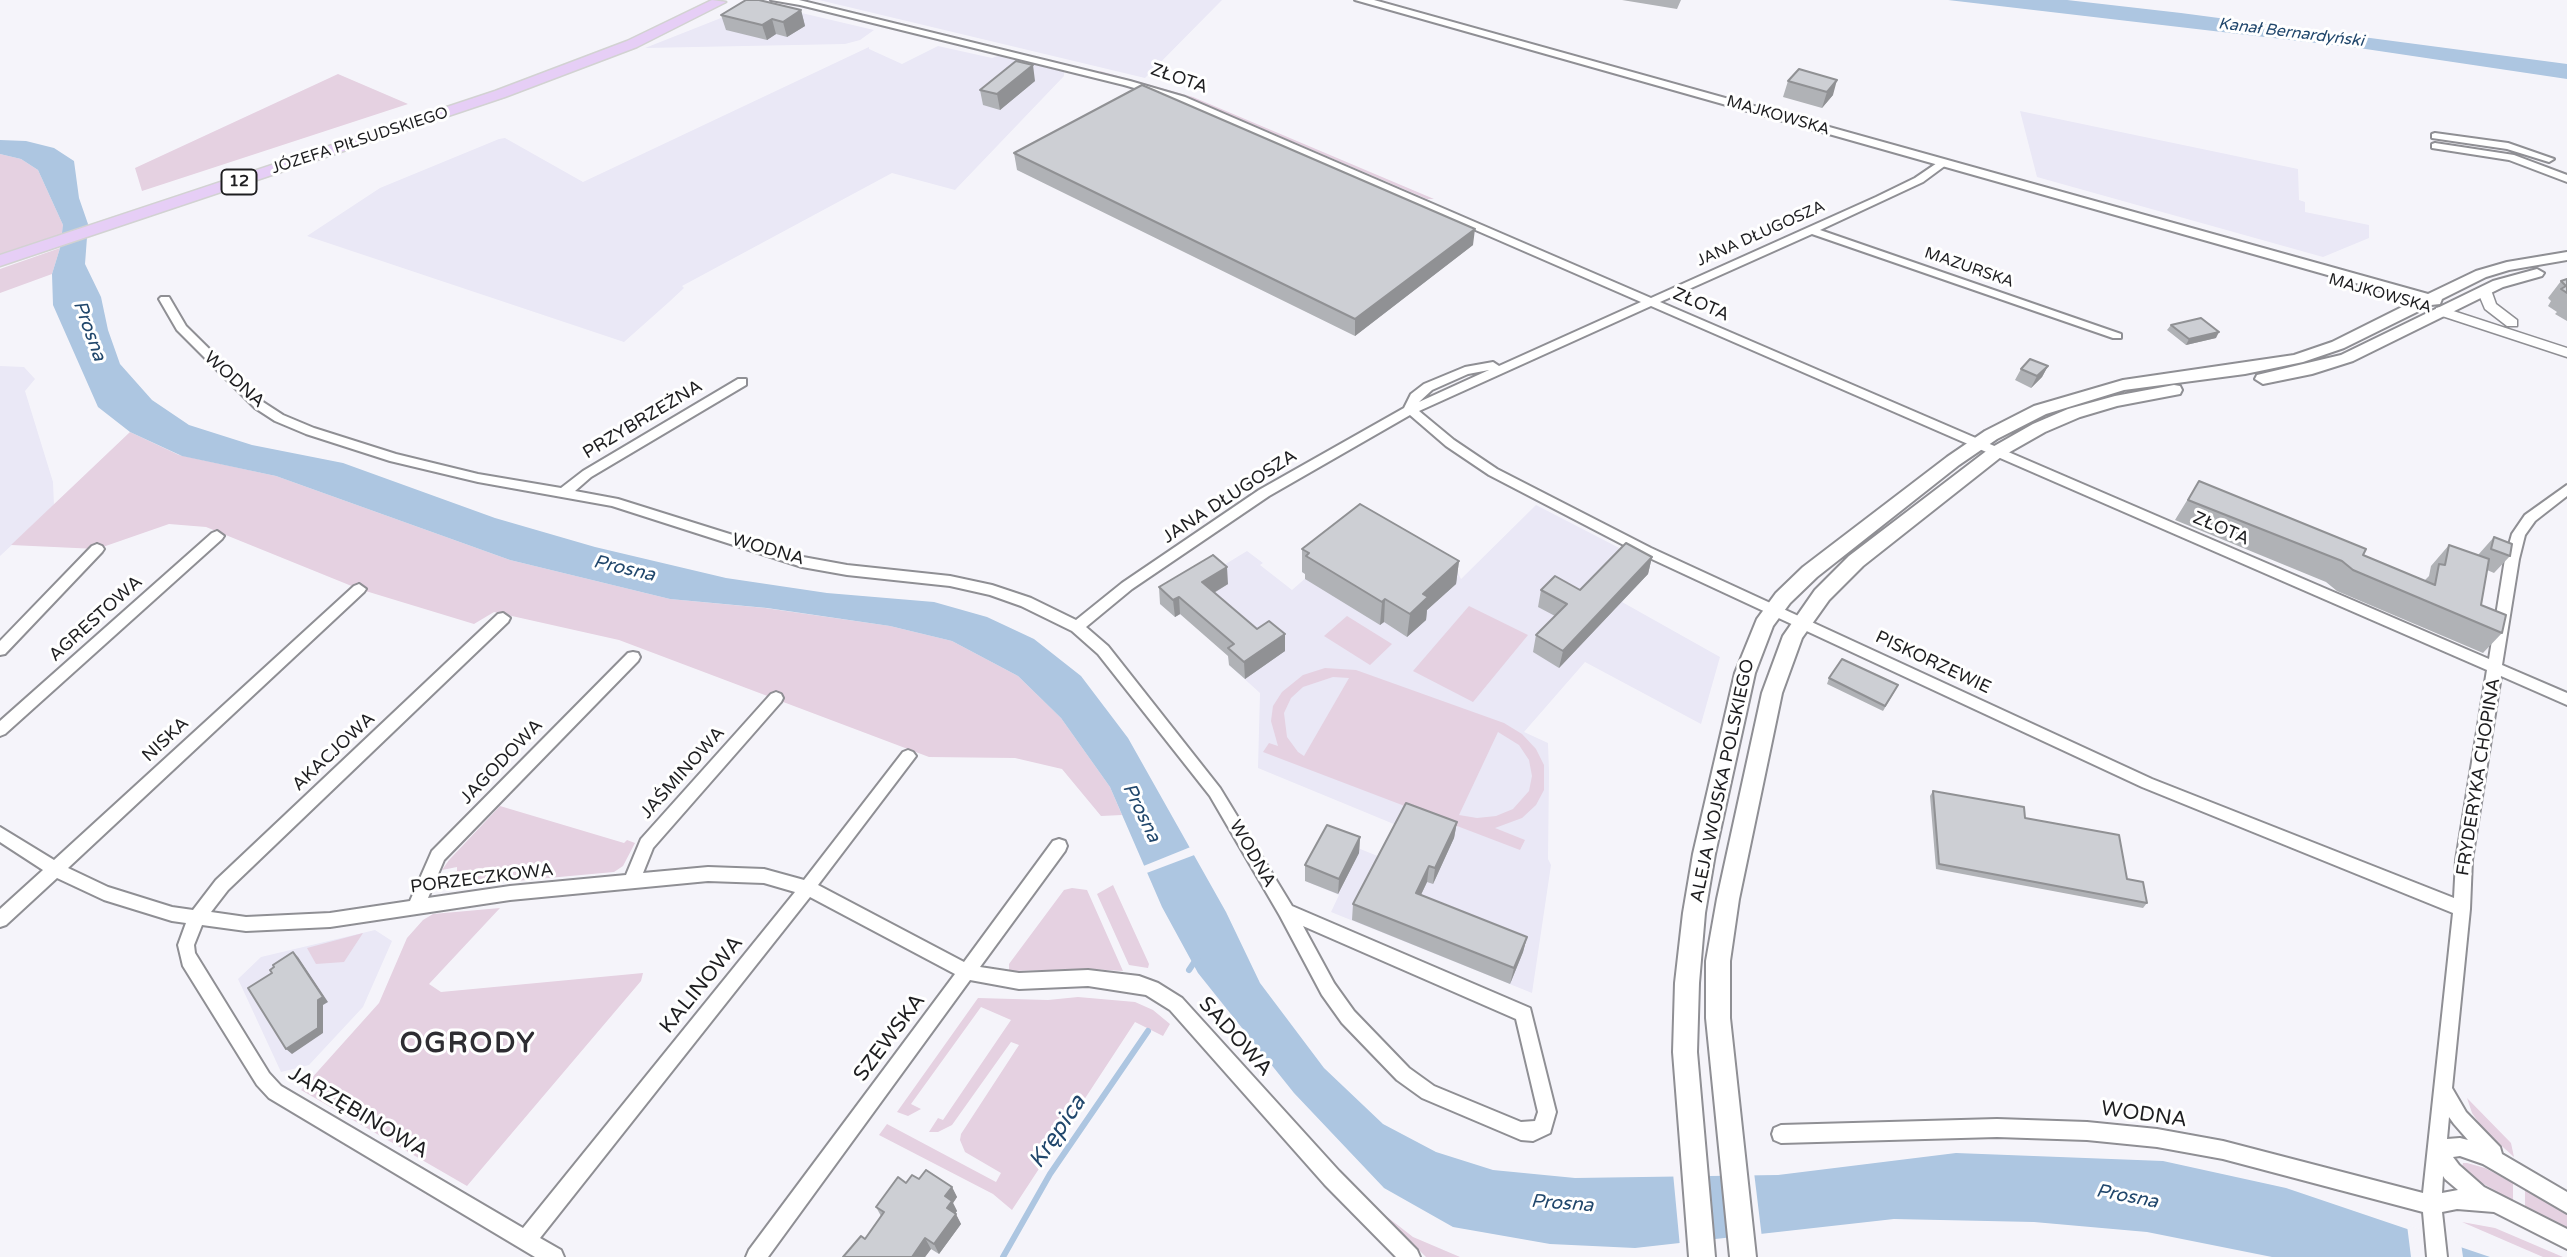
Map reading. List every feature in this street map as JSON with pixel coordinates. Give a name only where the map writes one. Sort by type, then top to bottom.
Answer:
[{"type":"main road","name":"JÓZEFA PIŁSUDSKIEGO","points":[[598,56],[699,0]]},
{"type":"main road","name":"MAJKOWSKA","points":[[1361,0],[1944,163],[2194,236],[2225,249],[2436,305]]},
{"type":"main road","name":"JÓZEFA PIŁSUDSKIEGO","points":[[0,261],[471,104],[645,38],[719,1]]},
{"type":"main road","name":"ALEJA WOJSKA POLSKIEGO","points":[[1743,1257],[1718,1018],[1718,961],[1722,929],[1772,693],[1786,652],[1800,623],[1822,594],[1856,561],[1995,453],[2048,424],[2115,401],[2160,392],[2278,377],[2329,364],[2363,351],[2494,270],[2567,256]]},
{"type":"main road","name":"ALEJA WOJSKA POLSKIEGO","points":[[1702,1257],[1687,1096],[1686,1013],[1699,883],[1745,673],[1756,640],[1773,611],[1810,572],[1976,445],[2024,417],[2080,396],[2148,380],[2245,369],[2297,359],[2436,305],[2523,276],[2567,268]]},
{"type":"street","name":"ZŁOTA","points":[[775,0],[794,2],[1166,93],[2567,699]]},
{"type":"street","points":[[2435,141],[2549,159]]},
{"type":"street","points":[[2509,151],[2567,179]]},
{"type":"street","name":"JANA DŁUGOSZA","points":[[1077,627],[1127,586],[1272,488],[1410,409],[1905,187],[1944,163]]},
{"type":"street","name":"MAZURSKA","points":[[1811,230],[2117,336]]},
{"type":"street","points":[[2484,290],[2484,297],[2490,306],[2512,323]]},
{"type":"street","name":"WODNA","points":[[165,299],[181,328],[196,345],[259,405],[279,418],[394,458],[478,478],[613,502],[802,562],[847,570],[950,581],[992,590],[1026,602],[1077,627],[1103,650],[1215,792],[1337,1003],[1414,1084],[1441,1098],[1521,1130],[1533,1132],[1543,1128],[1546,1112],[1524,1014],[1286,911]]},
{"type":"street","name":"MAJKOWSKA","points":[[2436,305],[2512,323],[2567,343]]},
{"type":"street","name":"MAJKOWSKA","points":[[2436,305],[2567,353]]},
{"type":"street","name":"PRZYBRZEŻNA","points":[[565,492],[587,474],[742,382]]},
{"type":"street","name":"PISKORZEWIE","points":[[1410,409],[1465,454],[1493,472],[1613,534],[1773,611],[2147,783],[2462,909]]},
{"type":"street","name":"FRYDERYKA CHOPINA","points":[[2437,1257],[2432,1213],[2436,1149],[2462,909],[2466,846],[2486,708],[2496,668],[2512,559],[2519,534],[2530,518],[2567,489]]},
{"type":"street","name":"AGRESTOWA","points":[[0,730],[218,536]]},
{"type":"street","points":[[0,650],[97,549]]},
{"type":"street","name":"NISKA","points":[[0,920],[359,589]]},
{"type":"street","name":"AKACJOWA","points":[[196,918],[222,885],[503,618]]},
{"type":"street","name":"JAGODOWA","points":[[416,906],[438,856],[633,657]]},
{"type":"street","name":"JAŚMINOWA","points":[[632,881],[647,844],[776,698]]},
{"type":"street","name":"KALINOWA","points":[[527,1239],[807,888],[908,755]]},
{"type":"street","name":"PORZECZKOWA","points":[[0,834],[56,870],[104,893],[196,918],[246,924],[302,923],[510,892],[746,874],[780,879],[807,888],[967,972]]},
{"type":"street","name":"SZEWSKA","points":[[756,1257],[1059,846]]},
{"type":"street","name":"JARZĘBINOWA","points":[[196,918],[186,945],[189,961],[263,1079],[275,1092],[554,1257]]},
{"type":"street","name":"SADOWA","points":[[967,972],[1019,981],[1088,978],[1125,981],[1152,989],[1164,996],[1176,1004],[1332,1178],[1410,1257]]},
{"type":"street","points":[[2442,1088],[2466,1125],[2501,1162]]},
{"type":"street","name":"WODNA","points":[[1781,1134],[1997,1128],[2087,1130],[2157,1138],[2223,1150],[2432,1213],[2457,1199],[2491,1204]]},
{"type":"street","points":[[2436,1149],[2460,1147],[2501,1162],[2567,1203]]},
{"type":"street","name":"WODNA","points":[[2436,1149],[2463,1184],[2491,1204],[2567,1239]]},
{"type":"shaded area","points":[[819,0],[1222,0],[1145,78]]},
{"type":"shaded area","points":[[759,3],[874,30],[860,40],[845,44],[645,48]]},
{"type":"shaded area","points":[[938,46],[992,58],[998,56],[1064,72],[1064,76],[955,190],[892,173],[682,286],[684,288],[624,342],[307,236],[380,188],[499,139],[505,138],[583,182],[869,47],[902,64]]},
{"type":"shaded area","points":[[1100,71],[1193,97],[1434,199],[1427,199],[1200,102],[1156,87],[1102,74]]},
{"type":"shaded area","points":[[338,74],[408,104],[142,191],[135,168]]},
{"type":"shaded area","points":[[2020,111],[2298,169],[2299,200],[2305,202],[2305,212],[2369,225],[2369,238],[2323,257],[2037,177]]},
{"type":"shaded area","points":[[0,154],[21,159],[38,170],[63,225],[62,236],[0,257]]},
{"type":"shaded area","points":[[60,248],[52,274],[0,293],[0,269]]},
{"type":"shaded area","points":[[0,366],[24,367],[35,379],[25,391],[53,482],[54,506],[0,556]]},
{"type":"shaded area","points":[[130,432],[179,455],[276,476],[510,560],[670,599],[765,608],[890,626],[952,641],[1018,676],[1061,718],[1110,787],[1122,815],[1101,816],[1062,769],[1015,758],[929,757],[619,640],[494,612],[474,624],[359,589],[206,527],[169,524],[97,549],[11,545]]},
{"type":"shaded area","points":[[1536,505],[1629,553],[1622,560],[1648,574],[1622,602],[1720,657],[1701,724],[1585,662],[1524,732],[1548,743],[1549,772],[1548,859],[1551,865],[1532,993],[1331,912],[1339,895],[1305,881],[1328,836],[1385,859],[1401,827],[1258,768],[1260,693],[1229,665],[1234,661],[1181,614],[1175,617],[1160,604],[1247,551],[1292,590],[1308,576],[1302,572],[1316,559],[1457,571],[1461,579]]},
{"type":"shaded area","points":[[1469,606],[1528,635],[1473,702],[1413,671]]},
{"type":"shaded area","points":[[1347,616],[1392,644],[1370,665],[1324,636]]},
{"type":"shaded area","points":[[1325,668],[1356,670],[1504,723],[1522,734],[1536,749],[1544,765],[1544,790],[1536,805],[1522,818],[1495,828],[1525,840],[1520,850],[1263,752],[1269,743],[1278,746],[1271,721],[1273,706],[1282,692],[1303,675]],"holes":[[[1333,677],[1349,678],[1304,756],[1287,737],[1284,713],[1291,698],[1303,687]],[[1498,732],[1519,745],[1529,760],[1532,776],[1529,791],[1513,809],[1496,816],[1477,818],[1459,815]]]},
{"type":"shaded area","points":[[500,806],[624,843],[627,840],[635,843],[623,866],[614,872],[439,888],[437,884],[441,875],[457,871],[457,867],[442,870],[449,860]]},
{"type":"shaded area","points":[[1113,885],[1149,964],[1148,968],[1129,965],[1097,894]]},
{"type":"shaded area","points":[[1064,890],[1087,890],[1123,971],[1009,971],[1009,964]]},
{"type":"shaded area","points":[[500,908],[429,984],[441,992],[643,973],[641,981],[467,1186],[301,1090],[379,1003],[407,938],[423,920],[433,914]]},
{"type":"shaded area","points":[[375,930],[392,941],[363,1007],[309,1065],[281,1072],[238,979],[261,957]]},
{"type":"shaded area","points":[[363,933],[344,962],[316,964],[307,948]]},
{"type":"shaded area","points":[[1078,997],[1135,1002],[1153,1010],[1170,1024],[1163,1036],[1135,1022],[1012,1210],[993,1194],[879,1135],[887,1124],[996,1182],[1001,1173],[965,1152],[960,1140],[961,1134],[1019,1045],[1011,1042],[952,1125],[938,1132],[929,1132],[938,1118],[943,1120],[1011,1020],[981,1007],[911,1104],[921,1109],[908,1116],[897,1112],[978,998],[1048,1000]]},
{"type":"shaded area","points":[[2467,1098],[2511,1143],[2514,1157],[2484,1130],[2472,1113]]},
{"type":"shaded area","points":[[2463,1163],[2485,1168],[2513,1183],[2513,1201],[2475,1179],[2462,1167]]},
{"type":"shaded area","points":[[2525,1190],[2567,1215],[2567,1229],[2525,1207]]},
{"type":"shaded area","points":[[1377,1209],[1413,1237],[1460,1257],[1426,1257]]},
{"type":"shaded area","points":[[2462,1222],[2495,1228],[2563,1257],[2543,1257]]},
{"type":"water","name":"Kanał Bernardyński","points":[[1948,0],[2067,0],[2181,13],[2567,64],[2567,79],[2359,48]]},
{"type":"water","name":"Prosna","points":[[0,140],[26,141],[54,148],[74,161],[79,198],[88,224],[85,264],[101,297],[108,330],[120,364],[152,400],[189,425],[252,445],[343,463],[495,518],[595,547],[726,578],[827,593],[934,602],[987,617],[1034,639],[1081,676],[1128,738],[1226,912],[1260,983],[1324,1068],[1383,1124],[1436,1152],[1493,1170],[1575,1178],[1778,1175],[1956,1153],[2163,1161],[2286,1188],[2490,1257],[2272,1257],[2147,1232],[2034,1222],[1894,1219],[1635,1248],[1550,1244],[1453,1227],[1384,1188],[1294,1093],[1198,973],[1162,907],[1110,787],[1061,718],[1018,676],[952,641],[890,626],[767,608],[670,599],[510,560],[276,476],[182,456],[130,432],[98,407],[53,305],[52,274],[60,248],[63,225],[38,170],[21,159],[0,154]]},
{"type":"pier","points":[[1193,846],[1197,854],[1144,874],[1141,867]]},
{"type":"pier","points":[[1708,1172],[1714,1243],[1680,1247],[1673,1173]]},
{"type":"pier","points":[[1720,1172],[1754,1172],[1762,1238],[1728,1242]]},
{"type":"pier","points":[[2407,1225],[2461,1243],[2463,1257],[2411,1257]]},
{"type":"building","points":[[746,0],[759,0],[801,10],[783,22],[772,19],[762,25],[721,15]]},
{"type":"building","points":[[1016,61],[1033,65],[997,94],[980,90]]},
{"type":"building","points":[[1799,69],[1837,80],[1827,92],[1788,81]]},
{"type":"building","points":[[1142,85],[1475,229],[1355,319],[1014,153]]},
{"type":"building","points":[[2567,279],[2567,293],[2561,289],[2566,286],[2561,281]]},
{"type":"building","points":[[2201,318],[2219,332],[2189,339],[2171,325]]},
{"type":"building","points":[[2030,359],[2048,366],[2037,376],[2021,369]]},
{"type":"building","points":[[2199,481],[2366,549],[2363,555],[2435,585],[2439,564],[2445,565],[2449,545],[2489,559],[2481,605],[2506,615],[2502,633],[2353,570],[2342,561],[2188,500]]},
{"type":"building","points":[[1360,504],[1459,561],[1423,594],[1428,597],[1410,614],[1385,599],[1382,602],[1306,556],[1309,553],[1302,549]]},
{"type":"building","points":[[2494,537],[2512,544],[2510,556],[2491,549]]},
{"type":"building","points":[[1626,543],[1652,557],[1563,651],[1536,635],[1567,604],[1541,590],[1555,576],[1580,590]]},
{"type":"building","points":[[1213,555],[1227,567],[1202,582],[1257,629],[1269,621],[1285,634],[1244,662],[1228,648],[1234,644],[1179,597],[1173,600],[1159,587]]},
{"type":"building","points":[[1842,659],[1898,685],[1885,706],[1829,678]]},
{"type":"building","points":[[1933,791],[2024,807],[2025,818],[2119,835],[2127,879],[2143,882],[2147,903],[1939,864]]},
{"type":"building","points":[[1406,803],[1457,822],[1435,868],[1429,866],[1416,893],[1527,937],[1514,968],[1353,904]]},
{"type":"building","points":[[1327,825],[1360,837],[1339,879],[1305,865]]},
{"type":"building","points":[[293,952],[323,997],[318,1000],[318,1028],[286,1049],[248,988],[272,973],[270,970],[273,965]]},
{"type":"building","points":[[926,1170],[952,1187],[945,1196],[952,1201],[947,1208],[956,1214],[934,1244],[925,1238],[912,1257],[843,1257],[861,1236],[865,1239],[884,1212],[876,1207],[898,1177],[906,1183],[912,1175],[919,1179]]},
{"type":"waterway","name":"Krępica","points":[[1189,970],[1197,958]]},
{"type":"waterway","name":"Krępica","points":[[1003,1257],[1050,1174],[1148,1031]]},
{"type":"district","name":"OGRODY","points":[[468,1045]]}]
